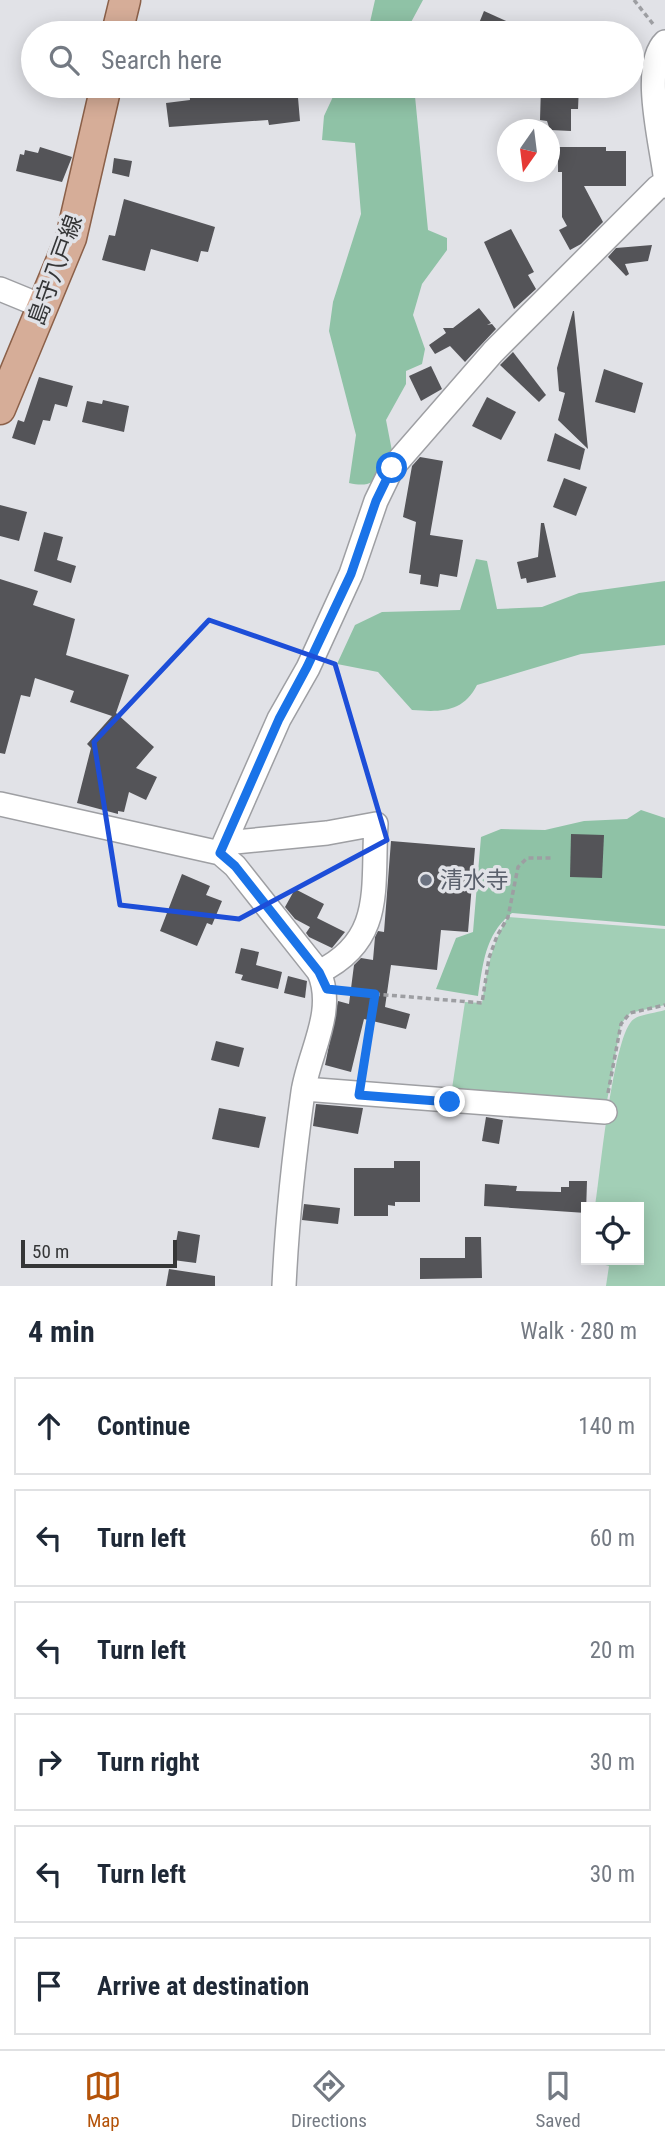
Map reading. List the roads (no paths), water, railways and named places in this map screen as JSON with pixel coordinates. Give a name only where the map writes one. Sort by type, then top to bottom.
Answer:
[{"type":"main road","points":[[120,21],[125,0]]},
{"type":"main road","name":"島守八戸線","points":[[0,409],[71,238],[103,98]]},
{"type":"street","points":[[661,35],[653,80],[665,174]]},
{"type":"street","points":[[222,848],[279,719],[351,574],[376,501],[392,468],[493,352],[658,187],[665,186]]},
{"type":"street","points":[[0,289],[44,307]]},
{"type":"street","points":[[3,806],[222,848],[376,824],[369,926],[359,943],[335,965],[323,981],[323,1018],[304,1089],[286,1241],[284,1286]]},
{"type":"street","points":[[222,848],[323,981]]},
{"type":"street","points":[[304,1089],[605,1112]]},
{"type":"place","name":"清水寺","points":[[426,880]]}]
